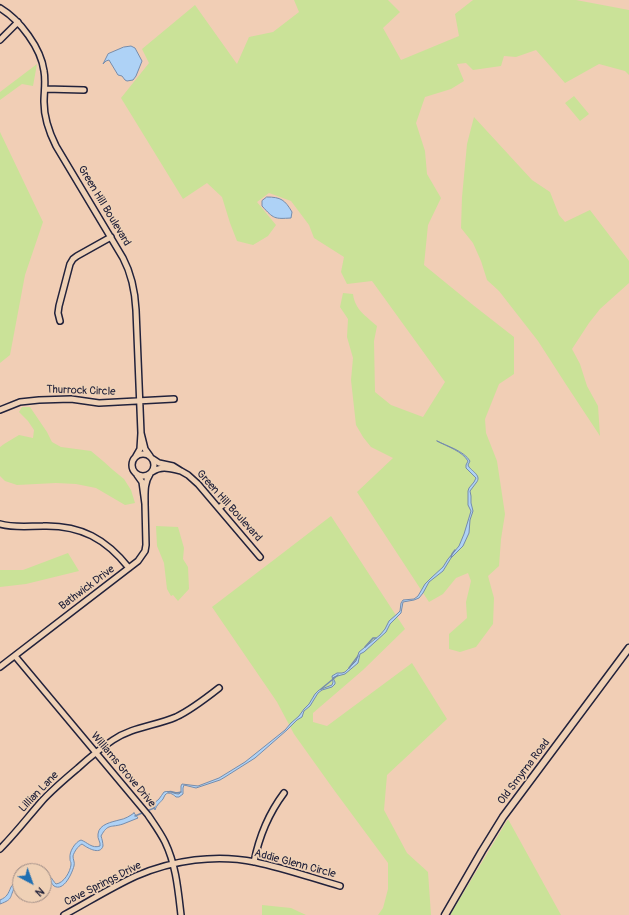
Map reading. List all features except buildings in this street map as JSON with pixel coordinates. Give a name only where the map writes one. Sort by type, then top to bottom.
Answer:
[{"type":"street","name":"Green Hill Boulevard","points":[[0,8],[18,22],[40,55],[44,72],[44,113],[51,135],[111,236],[131,275],[136,310],[141,433],[140,449],[134,459]]},
{"type":"street","points":[[0,40],[18,22]]},
{"type":"street","points":[[45,88],[84,90]]},
{"type":"street","points":[[60,321],[58,312],[59,306],[70,264],[75,258],[111,236]]},
{"type":"street","name":"Thurrock Circle","points":[[0,410],[20,402],[39,400],[71,399],[100,403],[174,399]]},
{"type":"street","name":"Green Hill Boulevard","points":[[141,433],[145,449],[151,458],[157,462],[173,466],[194,480],[260,557]]},
{"type":"street","points":[[142,454],[151,458],[154,465],[151,473],[142,476],[136,474],[132,466],[134,459],[142,454]]},
{"type":"street","name":"Green Hill Boulevard","points":[[151,473],[156,469],[162,468],[181,471]]},
{"type":"street","name":"Bathwick Drive","points":[[0,667],[140,558],[146,548],[146,482],[151,473]]},
{"type":"street","name":"Bathwick Drive","points":[[136,474],[142,482],[145,504]]},
{"type":"street","points":[[219,508],[224,504]]},
{"type":"street","points":[[0,524],[15,527],[56,526],[81,531],[106,544],[129,568]]},
{"type":"street","name":"Old Smyrna Road","points":[[445,915],[503,817],[629,648]]},
{"type":"street","name":"Williams Grove Drive","points":[[15,656],[148,815],[165,842],[174,864],[178,883],[181,915]]},
{"type":"street","name":"Lillian Lane","points":[[0,849],[49,794],[112,740],[137,729],[180,715],[219,688]]},
{"type":"street","points":[[254,862],[258,844],[265,826],[284,793]]},
{"type":"street","name":"Addie Glenn Circle","points":[[174,864],[209,859],[230,859],[254,862],[340,886]]},
{"type":"street","name":"Cave Springs Drive","points":[[64,915],[136,876],[174,864]]},
{"type":"green space","points":[[294,0],[388,0],[400,12],[383,28],[401,60],[459,36],[455,14],[473,0],[576,0],[629,10],[629,75],[625,71],[599,64],[565,83],[536,50],[516,57],[504,56],[501,66],[473,70],[466,63],[457,64],[464,81],[451,89],[425,97],[416,123],[425,151],[427,174],[441,198],[428,225],[424,265],[514,337],[514,374],[499,384],[485,419],[486,433],[497,461],[505,514],[499,566],[488,576],[494,598],[493,624],[476,647],[460,652],[449,649],[449,634],[467,618],[466,602],[471,581],[468,573],[456,578],[443,594],[429,602],[357,492],[393,458],[371,447],[356,425],[351,380],[353,358],[347,337],[348,319],[340,307],[343,293],[353,294],[354,300],[359,309],[377,326],[374,341],[375,392],[391,405],[423,417],[445,382],[372,281],[347,284],[341,272],[344,257],[314,238],[309,225],[291,201],[269,193],[257,202],[276,225],[268,236],[253,245],[237,241],[222,197],[207,183],[183,199],[121,98],[149,63],[142,49],[195,5],[237,64],[249,37],[273,32],[299,12]]},
{"type":"green space","points":[[37,64],[33,86],[22,84],[0,100],[0,92]]},
{"type":"green space","points":[[574,96],[589,114],[580,121],[565,103]]},
{"type":"green space","points":[[474,117],[532,180],[550,192],[559,215],[565,222],[590,210],[629,261],[629,283],[600,309],[572,349],[580,364],[587,386],[598,406],[600,436],[538,341],[499,291],[487,280],[473,243],[461,228],[462,197],[467,144]]},
{"type":"green space","points":[[0,132],[43,222],[25,275],[10,355],[0,363]]},
{"type":"green space","points":[[22,407],[30,407],[52,442],[61,447],[91,451],[103,461],[124,479],[131,490],[135,503],[125,505],[96,488],[76,484],[56,483],[17,485],[5,481],[0,476],[0,447],[19,435],[33,438],[34,430],[19,412]]},
{"type":"green space","points":[[331,516],[405,629],[363,670],[313,713],[313,722],[327,726],[412,663],[447,719],[387,775],[384,810],[407,853],[428,872],[431,915],[378,915],[383,908],[388,889],[388,863],[294,734],[277,702],[212,607]]},
{"type":"green space","points":[[156,526],[178,527],[184,548],[183,559],[188,567],[189,589],[178,601],[173,595],[171,596],[167,589],[164,563],[157,546]]},
{"type":"green space","points":[[68,553],[79,571],[26,584],[0,587],[0,570],[23,570]]},
{"type":"green space","points":[[508,819],[561,915],[450,915]]},
{"type":"green space","points":[[262,905],[291,908],[306,915],[262,915]]},
{"type":"water","points":[[131,46],[135,48],[142,61],[133,80],[127,81],[122,76],[118,75],[109,60],[103,64],[108,54],[124,47]]},
{"type":"water","points":[[267,197],[276,198],[285,202],[292,212],[291,218],[278,218],[269,214],[262,206],[262,201]]},
{"type":"water","points":[[437,441],[464,454],[470,461],[468,465],[469,467],[478,478],[478,481],[470,491],[473,511],[470,520],[469,533],[463,546],[451,558],[443,571],[429,582],[419,598],[403,602],[401,613],[390,624],[386,632],[360,654],[358,663],[345,674],[334,677],[335,684],[332,687],[318,693],[310,706],[304,711],[302,717],[255,758],[220,780],[196,788],[184,785],[183,794],[179,797],[176,797],[170,793],[166,794],[155,810],[153,806],[154,804],[164,792],[168,791],[179,794],[181,792],[182,784],[198,786],[219,778],[245,762],[285,730],[299,716],[319,690],[332,685],[332,676],[337,673],[345,672],[356,661],[359,652],[380,635],[389,621],[400,611],[403,600],[414,599],[418,596],[425,584],[443,567],[459,546],[464,534],[471,511],[468,505],[468,491],[476,478],[466,468],[468,461],[462,454]]},
{"type":"water","points":[[134,813],[138,818],[106,829],[101,836],[103,846],[101,849],[96,851],[82,844],[79,846],[73,856],[74,866],[67,881],[61,886],[54,886],[52,883],[52,879],[56,884],[62,882],[66,877],[71,865],[70,853],[77,843],[81,840],[94,847],[100,846],[98,836],[101,828],[106,824]]},
{"type":"water","points":[[12,886],[12,893],[9,899],[0,904],[0,900],[7,895]]},
{"type":"waterway","points":[[451,557],[455,550]]},
{"type":"waterway","points":[[365,647],[373,638],[376,638]]},
{"type":"waterway","points":[[349,668],[358,656]]},
{"type":"waterway","points":[[321,689],[338,675]]},
{"type":"waterway","points":[[168,792],[181,792]]},
{"type":"waterway","points":[[135,816],[154,808],[155,806]]}]
